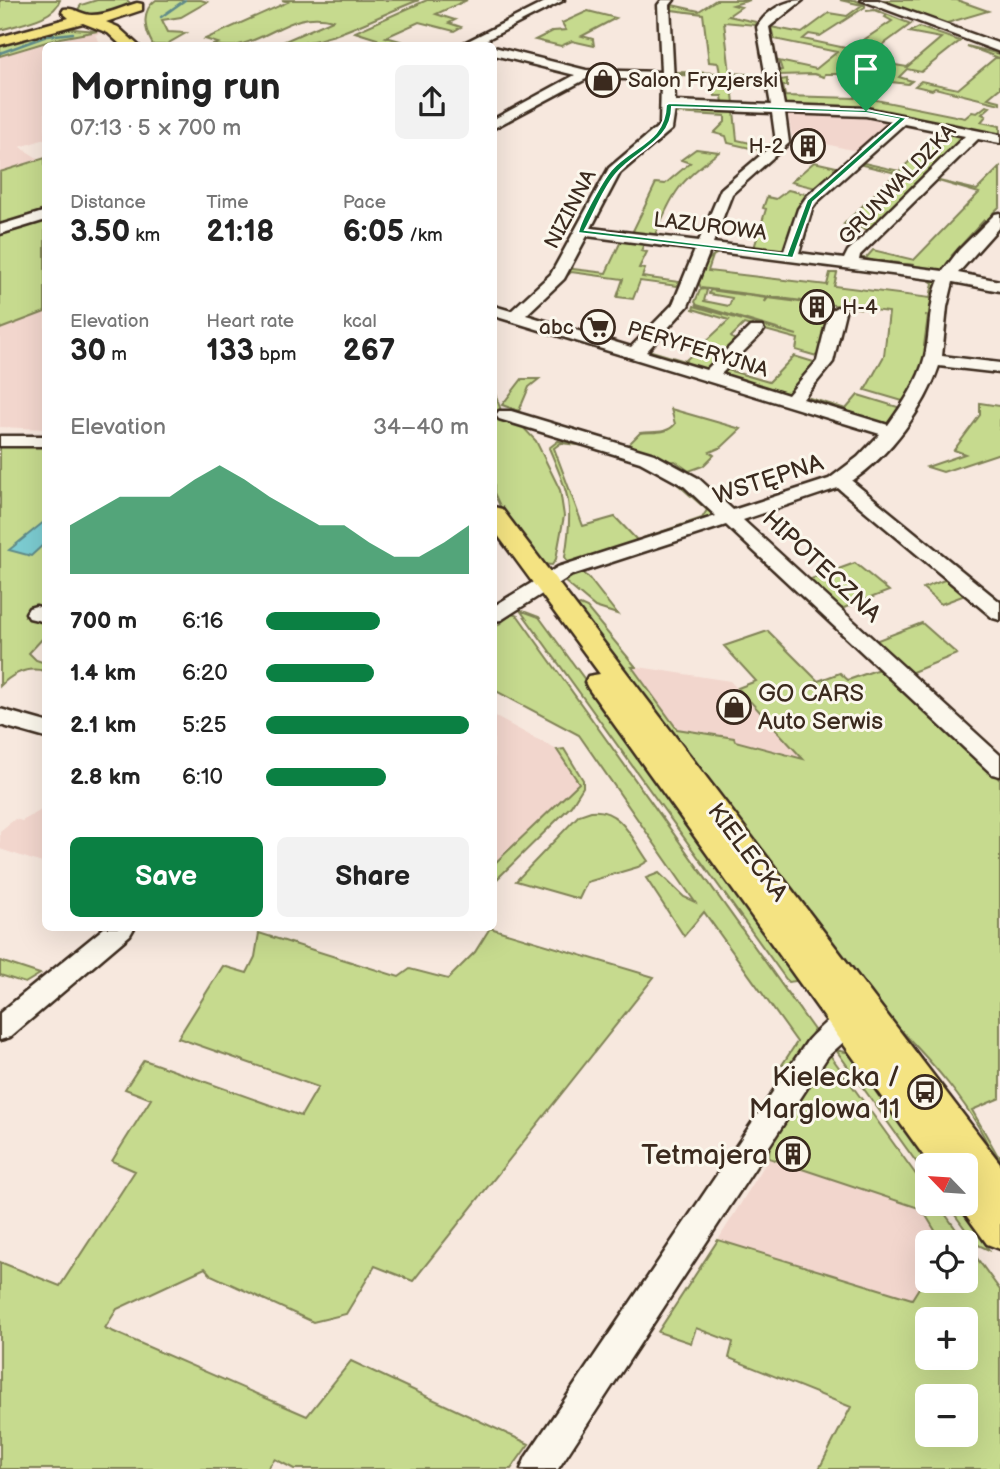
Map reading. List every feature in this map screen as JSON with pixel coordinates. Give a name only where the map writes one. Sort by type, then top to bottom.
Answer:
[{"type":"main road","points":[[0,41],[56,24],[105,18],[139,2]]},
{"type":"main road","points":[[137,42],[133,25],[139,2]]},
{"type":"main road","points":[[0,35],[51,19],[71,5],[72,16],[102,25],[126,42]]},
{"type":"main road","points":[[56,24],[102,25]]},
{"type":"main road","name":"KIELECKA","points":[[497,519],[538,587],[854,1012],[943,1153]]},
{"type":"main road","name":"KIELECKA","points":[[497,545],[538,587]]},
{"type":"main road","name":"KIELECKA","points":[[854,1012],[882,1032],[1000,1192]]},
{"type":"main road","points":[[978,1202],[1000,1232]]},
{"type":"street","points":[[475,42],[558,0]]},
{"type":"street","points":[[650,0],[666,1]]},
{"type":"street","points":[[635,353],[680,306],[726,192],[782,143],[763,27],[767,20],[797,0]]},
{"type":"street","points":[[867,0],[1000,48]]},
{"type":"street","name":"NIZINNA","points":[[514,317],[552,284],[614,171],[664,130],[669,118],[666,1]]},
{"type":"street","points":[[497,52],[586,74],[668,76]]},
{"type":"street","points":[[497,122],[586,74]]},
{"type":"street","points":[[669,105],[866,111],[1000,139]]},
{"type":"street","points":[[790,257],[810,202],[903,118]]},
{"type":"street","name":"GRUNWALDZKA","points":[[850,264],[855,251],[975,134]]},
{"type":"street","points":[[0,230],[42,216]]},
{"type":"street","name":"WSTĘPNA","points":[[497,613],[574,568],[841,481],[860,466],[917,397],[932,360],[940,299],[948,276],[1000,217]]},
{"type":"street","name":"LAZUROWA","points":[[581,231],[948,276],[1000,286]]},
{"type":"street","name":"PERYFERYJNA","points":[[497,312],[890,431]]},
{"type":"street","points":[[792,401],[825,362],[837,312]]},
{"type":"street","points":[[710,376],[756,330]]},
{"type":"street","points":[[932,360],[1000,369]]},
{"type":"street","name":"HIPOTECZNA","points":[[505,415],[622,449],[661,464],[691,482],[1000,768]]},
{"type":"street","points":[[0,441],[42,441]]},
{"type":"street","points":[[841,481],[1000,613]]},
{"type":"street","points":[[0,717],[42,729]]},
{"type":"street","points":[[0,1029],[117,931]]},
{"type":"street","points":[[538,1469],[818,1048],[854,1012]]},
{"type":"shaded area","points":[[94,31],[101,33],[95,35],[100,42],[53,42]]},
{"type":"shaded area","points":[[42,45],[42,140],[20,147],[39,159],[0,172],[0,56]]},
{"type":"shaded area","points":[[794,112],[856,114],[888,118],[893,123],[860,152],[792,136],[788,115]]},
{"type":"shaded area","points":[[42,313],[42,429],[0,427],[0,329]]},
{"type":"shaded area","points":[[632,666],[730,681],[804,760],[735,741],[734,738],[677,729]]},
{"type":"shaded area","points":[[497,718],[557,750],[579,783],[497,861]]},
{"type":"shaded area","points":[[42,810],[42,863],[0,849],[0,831],[15,819],[22,821]]},
{"type":"shaded area","points":[[769,1158],[915,1207],[915,1216],[926,1216],[935,1230],[915,1230],[916,1293],[912,1299],[718,1240]]},
{"type":"green space","points":[[0,0],[60,0],[51,12],[43,17],[0,30]]},
{"type":"green space","points":[[97,0],[127,0],[130,3],[105,14],[77,11],[81,5]]},
{"type":"green space","points":[[156,0],[207,2],[181,17],[162,20],[168,32],[186,33],[170,42],[152,42],[146,21],[151,5]]},
{"type":"green space","points":[[282,0],[419,0],[349,30],[314,41],[283,42],[333,20],[306,18],[248,42],[215,42],[205,39],[288,2]]},
{"type":"green space","points":[[427,0],[467,0],[436,14],[455,20],[449,23],[461,27],[454,31],[419,22],[386,37],[404,42],[374,42],[377,39],[355,32]]},
{"type":"green space","points":[[716,0],[750,0],[733,5],[741,7],[728,16],[756,22],[755,25],[724,22],[730,73],[763,75],[679,74],[763,76],[731,77],[734,103],[755,105],[703,103],[723,103],[722,96],[715,96],[714,87],[721,87],[720,76],[676,75],[676,72],[720,73],[718,63],[709,62],[703,14],[672,10],[672,5],[699,11]]},
{"type":"green space","points":[[840,0],[855,0],[865,7],[820,36],[809,34],[803,39],[850,49],[892,21],[885,17],[887,15],[876,10],[911,24],[873,52],[858,51],[852,58],[907,67],[941,38],[909,32],[919,27],[960,41],[921,72],[907,69],[899,77],[912,81],[908,84],[848,77],[847,74],[825,74],[824,77],[814,74],[778,75],[776,71],[782,70],[779,61],[816,69],[837,52],[774,39],[771,27],[802,33],[829,13],[847,16],[862,5]]},
{"type":"green space","points":[[874,0],[957,0],[988,11],[944,24]]},
{"type":"green space","points":[[588,11],[616,18],[582,36],[593,39],[594,46],[572,41],[561,46],[535,40],[553,31],[566,30],[562,23]]},
{"type":"green space","points":[[60,28],[98,31],[42,42],[0,56],[0,43]]},
{"type":"green space","points":[[967,46],[1000,54],[1000,88],[988,98],[1000,101],[1000,104],[935,88],[932,90],[915,86],[921,81],[958,89],[995,58],[999,58]]},
{"type":"green space","points":[[787,79],[787,86],[783,86],[785,96],[855,98],[858,80],[884,86],[871,99],[965,118],[972,112],[977,113],[986,106],[990,107],[982,114],[986,116],[981,122],[1000,126],[1000,138],[885,111],[785,107],[780,80]]},
{"type":"green space","points":[[680,108],[734,111],[737,140],[768,147],[763,151],[728,143],[726,136],[714,133],[725,122],[725,116],[677,113]]},
{"type":"green space","points":[[903,123],[968,134],[872,231],[844,224],[896,173],[858,164],[860,162],[899,171],[942,132]]},
{"type":"green space","points":[[696,149],[719,152],[686,179],[668,207],[655,235],[688,239],[687,242],[598,229],[632,233],[656,183],[665,184],[690,163],[681,160]]},
{"type":"green space","points":[[42,159],[42,214],[0,227],[0,172]]},
{"type":"green space","points":[[814,162],[841,168],[816,188],[791,182]]},
{"type":"green space","points":[[1000,167],[1000,206],[993,213],[995,216],[991,221],[984,220],[952,255],[957,257],[946,272],[913,269],[914,265],[909,264],[906,268],[907,264],[904,264],[902,268],[899,263],[890,262],[889,266],[884,265],[884,261],[880,261],[878,265],[867,259],[863,263],[859,258],[866,258],[873,250],[914,260],[979,193],[935,180],[977,190]]},
{"type":"green space","points":[[788,190],[810,195],[801,208],[792,240],[783,252],[754,248],[767,197],[776,199]]},
{"type":"green space","points":[[42,219],[42,313],[0,329],[0,233]]},
{"type":"green space","points":[[621,241],[644,244],[641,251],[647,252],[639,268],[645,269],[642,277],[679,282],[677,286],[640,281],[633,299],[617,297],[623,279],[571,272],[568,275],[572,266],[573,269],[606,273]]},
{"type":"green space","points":[[718,253],[713,256],[708,271],[827,285],[830,273],[837,273],[834,286],[930,298],[933,283],[926,278],[940,280],[933,316],[925,315],[928,316],[924,346],[929,347],[928,360],[906,402],[865,390],[884,356],[889,312],[701,288],[699,283],[705,265],[710,258],[714,255]]},
{"type":"green space","points":[[700,290],[707,290],[704,301],[729,306],[732,298],[709,294],[710,290],[766,298],[765,302],[768,298],[807,303],[808,307],[810,303],[827,305],[825,313],[815,312],[821,306],[813,305],[807,316],[829,320],[821,343],[824,345],[820,357],[796,350],[798,339],[754,327],[756,324],[797,335],[697,305],[695,302]]},
{"type":"green space","points":[[694,306],[753,323],[751,326],[744,324],[731,337],[738,343],[709,371],[648,350],[685,361],[729,320],[693,309]]},
{"type":"green space","points":[[794,356],[817,363],[789,394],[721,374],[724,369],[769,382]]},
{"type":"green space","points":[[522,379],[539,379],[529,387],[519,411],[502,405]]},
{"type":"green space","points":[[806,394],[806,397],[846,409],[858,395],[901,408],[891,422],[884,424],[803,399]]},
{"type":"green space","points":[[497,399],[504,419],[522,426],[536,441],[560,490],[564,516],[556,559],[552,565],[541,564],[505,517],[497,500]]},
{"type":"green space","points":[[980,403],[1000,406],[1000,453],[943,472],[927,467],[965,454],[954,450],[980,415]]},
{"type":"green space","points":[[671,409],[741,429],[722,447],[710,452],[714,455],[703,466],[689,471],[675,461],[668,462],[626,447],[640,433],[663,431],[675,424]]},
{"type":"green space","points":[[558,441],[602,448],[561,443],[554,448],[583,526],[615,517],[637,540],[702,518],[707,510],[675,482],[683,484],[717,514],[714,518],[569,564],[565,557],[569,524],[568,501],[549,448]]},
{"type":"green space","points":[[42,444],[42,607],[34,605],[25,616],[42,623],[42,639],[29,653],[42,662],[42,671],[32,669],[21,672],[0,686],[0,447]]},
{"type":"green space","points":[[855,563],[889,591],[841,609],[808,580]]},
{"type":"green space","points":[[578,571],[588,577],[617,614],[595,607],[564,581],[563,578]]},
{"type":"green space","points":[[950,578],[968,594],[941,604],[923,588]]},
{"type":"green space","points":[[580,605],[587,608],[636,667],[632,667],[677,729],[734,738],[735,741],[803,759],[738,688],[756,681],[724,646],[768,631],[818,681],[840,673],[848,680],[882,668],[1000,780],[1000,1098],[972,1110],[998,1156],[1000,1155],[1000,1161],[995,1164],[977,1124],[948,1083],[884,1013],[574,607]]},
{"type":"green space","points":[[520,610],[539,617],[805,980],[788,982]]},
{"type":"green space","points":[[512,614],[518,616],[814,1030],[789,1067],[782,1065],[797,1042],[704,912],[684,936],[646,878],[659,873],[684,897],[695,902],[579,735],[497,692],[497,626]]},
{"type":"green space","points":[[922,623],[957,654],[910,673],[875,641]]},
{"type":"green space","points":[[564,749],[583,780],[583,787],[571,806],[497,879],[497,861],[579,783],[557,750]]},
{"type":"green space","points":[[591,811],[610,814],[618,820],[648,861],[638,867],[587,882],[579,899],[516,881],[579,815]]},
{"type":"green space","points":[[497,930],[654,977],[413,1281],[375,1266],[346,1314],[313,1322],[211,1275],[205,1268],[117,1309],[105,1328],[307,1416],[351,1361],[529,1444],[511,1469],[294,1469],[275,1459],[267,1469],[0,1469],[0,1262],[60,1286],[135,1171],[112,1161],[151,1099],[125,1089],[144,1060],[301,1116],[318,1087],[178,1038],[223,966],[247,973],[255,957],[259,933],[399,977],[410,969],[448,979],[475,952],[488,931]]},
{"type":"green space","points":[[0,961],[40,974],[25,983],[0,975]]},
{"type":"green space","points":[[836,1050],[855,1054],[931,1153],[915,1153],[915,1160]]},
{"type":"green space","points":[[830,1055],[915,1173],[915,1207],[769,1158],[770,1141],[825,1058]]},
{"type":"green space","points":[[926,1216],[947,1216],[956,1230],[935,1230]]},
{"type":"green space","points":[[956,1216],[970,1216],[978,1230],[966,1230]]},
{"type":"green space","points":[[978,1231],[989,1250],[978,1245]]},
{"type":"green space","points":[[718,1240],[912,1299],[916,1293],[978,1293],[978,1260],[1000,1290],[1000,1469],[819,1469],[851,1407],[729,1358],[733,1342],[696,1328],[691,1343],[658,1332]]},
{"type":"water","points":[[42,523],[42,546],[31,556],[9,550]]},
{"type":"building","points":[[788,1139],[805,1146],[800,1158],[783,1152]]},
{"type":"waterway","points":[[161,17],[185,0]]},
{"type":"waterway","points":[[0,53],[47,36],[73,33]]},
{"type":"place","name":"Salon Fryzjerski","points":[[603,80]]},
{"type":"place","name":"H-2","points":[[808,146]]},
{"type":"place","name":"H-4","points":[[817,307]]},
{"type":"place","name":"abc","points":[[598,327]]},
{"type":"place","name":"GO CARS Auto Serwis","points":[[734,707]]},
{"type":"place","name":"Kielecka / Marglowa 11","points":[[925,1092]]},
{"type":"place","name":"Tetmajera","points":[[793,1154]]},
{"type":"route","points":[[669,105],[866,111],[903,118],[810,202],[805,209],[790,257],[581,231],[614,171],[667,126],[669,105]]}]
